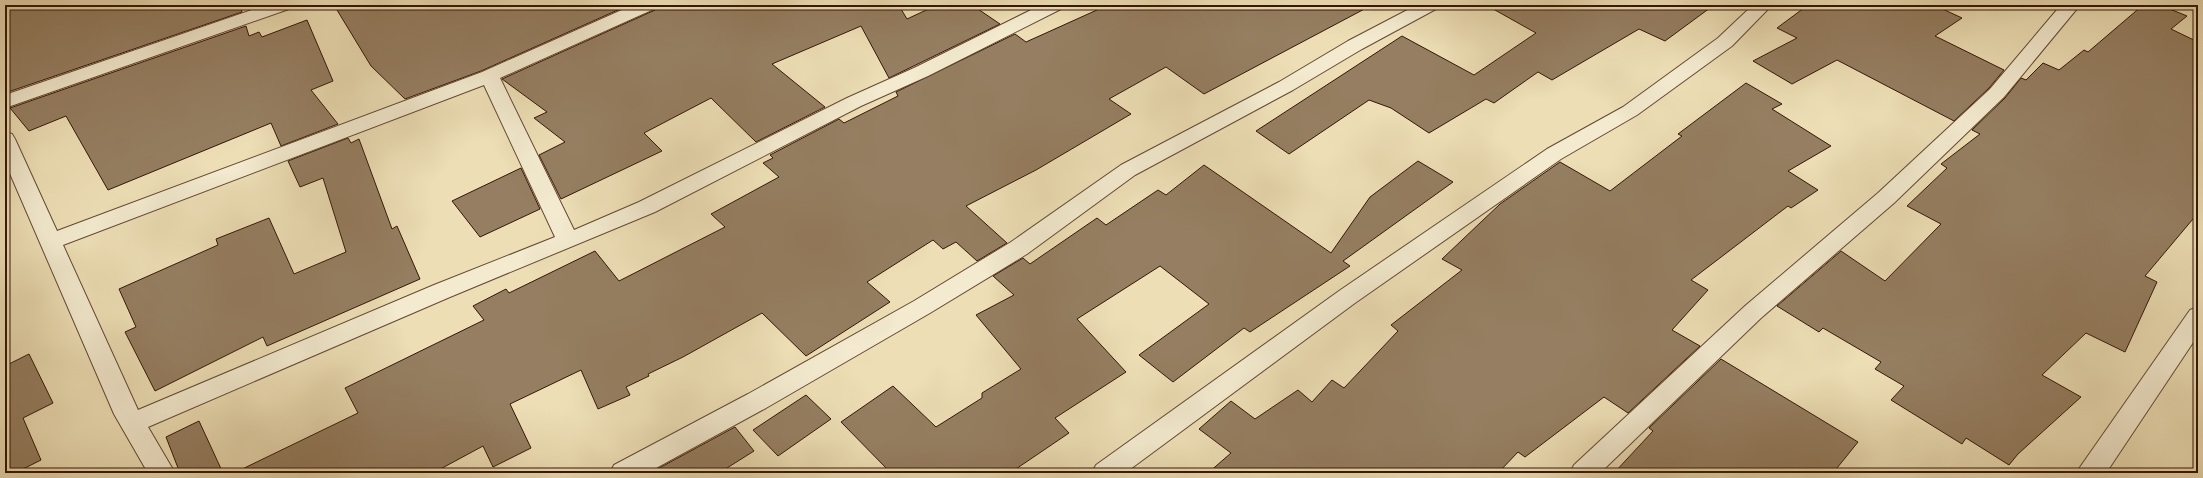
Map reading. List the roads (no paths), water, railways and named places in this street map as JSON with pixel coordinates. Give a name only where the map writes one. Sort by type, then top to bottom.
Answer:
[{"type":"street","points":[[5,102],[283,5]]},
{"type":"street","points":[[50,242],[489,76],[648,5]]},
{"type":"street","points":[[133,423],[442,291],[568,241],[647,207],[731,166],[854,102],[921,72],[1055,5]]},
{"type":"street","points":[[623,473],[757,401],[922,307],[1019,248],[1128,170],[1286,86],[1355,45],[1430,5]]},
{"type":"street","points":[[1105,473],[1347,296],[1554,154],[1630,111],[1725,42],[1763,5]]},
{"type":"street","points":[[1583,473],[1753,312],[1886,198],[1997,93],[2071,5]]},
{"type":"street","points":[[489,76],[568,241]]},
{"type":"street","points":[[5,139],[50,242],[133,423],[162,473]]},
{"type":"street","points":[[2089,473],[2101,459],[2198,316]]}]
